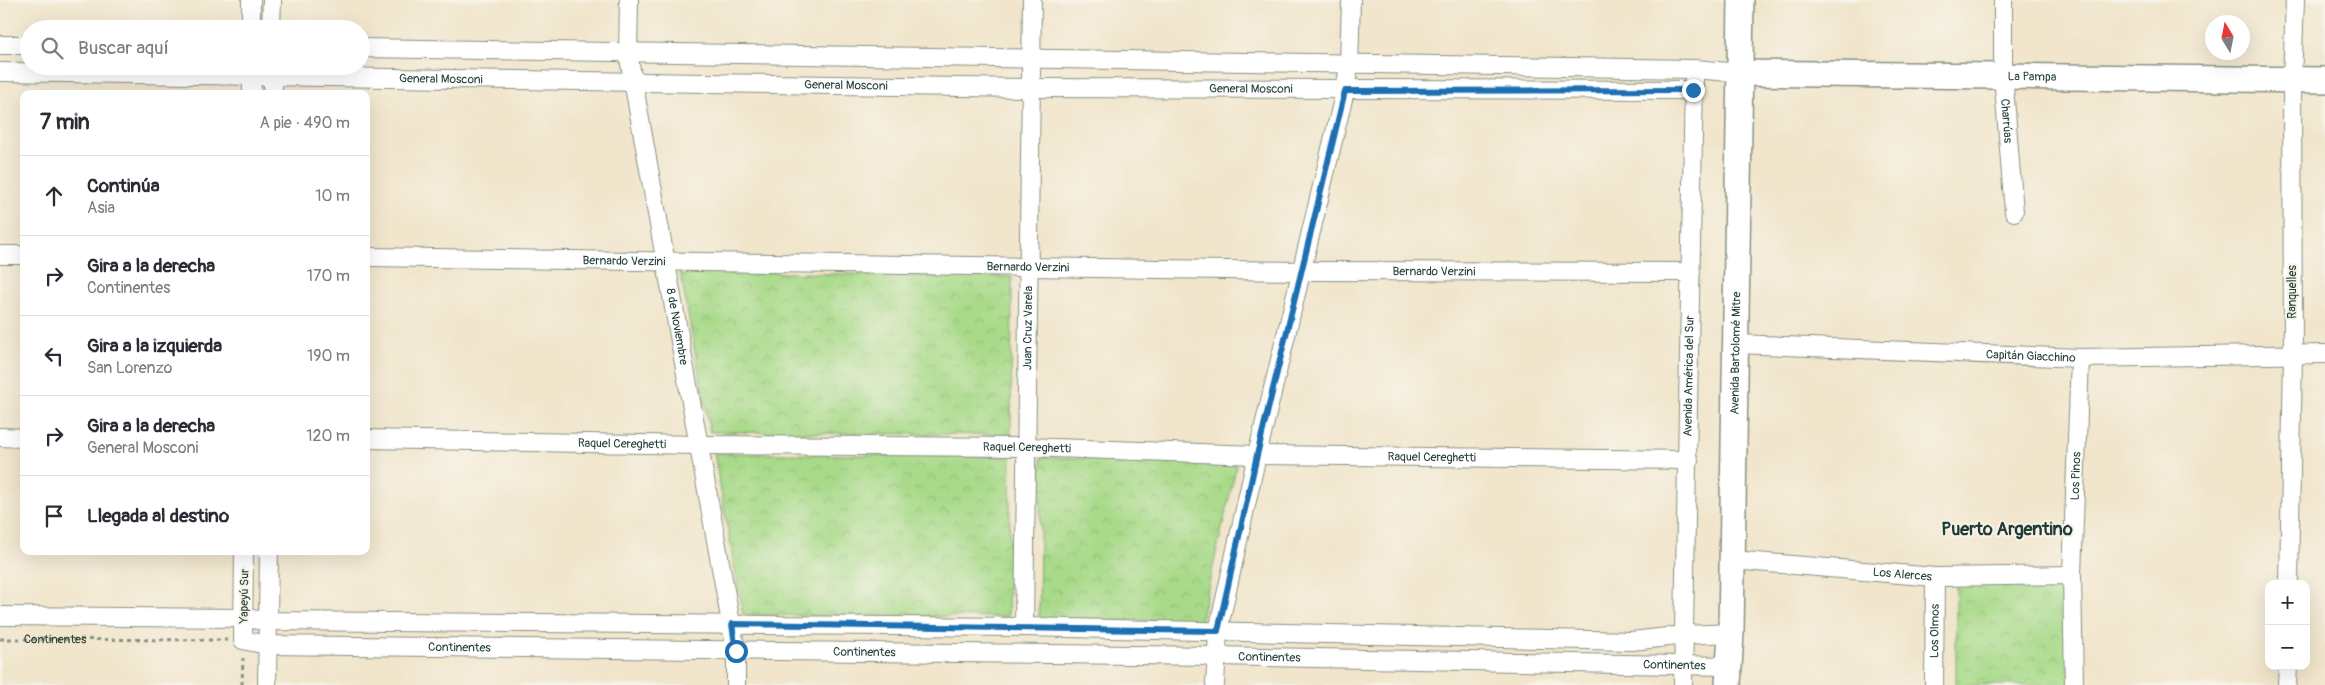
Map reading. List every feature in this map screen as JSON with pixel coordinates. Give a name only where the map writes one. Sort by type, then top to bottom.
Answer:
[{"type":"street","points":[[251,0],[251,20]]},
{"type":"street","points":[[271,20],[272,0]]},
{"type":"street","name":"8 de Noviembre","points":[[629,0],[628,53],[664,262],[700,445],[732,624],[736,651],[736,685]]},
{"type":"street","name":"Juan Cruz Varela","points":[[1024,627],[1032,0]]},
{"type":"street","points":[[1215,685],[1218,631],[1257,455],[1345,91],[1349,65],[1351,0]]},
{"type":"street","name":"Avenida Bartolomé Mitre","points":[[1732,633],[1741,0]]},
{"type":"street","name":"Charrúas","points":[[2003,0],[2003,74],[2014,212]]},
{"type":"street","name":"Ranquelles","points":[[2289,580],[2292,353],[2292,80],[2295,0]]},
{"type":"street","points":[[0,45],[20,45]]},
{"type":"street","points":[[370,48],[1695,69],[1740,72]]},
{"type":"street","name":"Avenida América del Sur","points":[[1683,685],[1689,460],[1693,90],[1695,69]]},
{"type":"street","name":"General Mosconi","points":[[0,72],[20,73]]},
{"type":"street","name":"La Pampa","points":[[1740,72],[2003,74],[2325,80]]},
{"type":"street","name":"General Mosconi","points":[[370,74],[633,83],[1031,88],[1345,91],[1693,90]]},
{"type":"street","name":"General Mosconi","points":[[108,75],[252,79]]},
{"type":"street","points":[[273,75],[273,90]]},
{"type":"street","points":[[0,255],[20,254]]},
{"type":"street","name":"Bernardo Verzini","points":[[370,257],[1301,270],[1691,272]]},
{"type":"street","name":"Capitán Giacchino","points":[[1737,344],[2080,358],[2292,353],[2325,354]]},
{"type":"street","name":"Los Pinos","points":[[2074,685],[2072,575],[2080,358]]},
{"type":"street","points":[[0,437],[20,438]]},
{"type":"street","name":"Raquel Cereghetti","points":[[370,439],[700,445],[1026,447],[1257,455],[1689,460]]},
{"type":"street","name":"Yapeyú Sur","points":[[243,640],[244,555]]},
{"type":"street","name":"Yapeyú Sur","points":[[267,685],[269,555]]},
{"type":"street","name":"Los Alerces","points":[[1733,560],[1935,577],[2072,575]]},
{"type":"street","name":"Los Olmos","points":[[1934,685],[1935,577]]},
{"type":"street","name":"Continentes","points":[[0,616],[243,618],[267,621],[1024,627],[1632,641],[1685,634],[1732,633]]},
{"type":"street","points":[[1728,675],[1732,633]]},
{"type":"street","name":"Continentes","points":[[243,640],[267,645],[1216,656],[1683,666],[1728,675]]},
{"type":"street","points":[[2288,670],[2288,685]]},
{"type":"path","name":"Continentes","points":[[0,639],[243,640]]},
{"type":"path","points":[[242,685],[243,640]]},
{"type":"green space","points":[[680,271],[1012,277],[1011,435],[710,432]]},
{"type":"green space","points":[[714,453],[1011,457],[1008,617],[743,615]]},
{"type":"green space","points":[[1041,457],[1237,464],[1200,622],[1039,618]]},
{"type":"green space","points":[[1956,582],[2072,582],[2071,685],[1956,685]]},
{"type":"district","name":"Puerto Argentino","points":[[2007,529]]},
{"type":"route","points":[[736,651],[732,624],[1218,631],[1257,455],[1345,91],[1693,90]]}]
